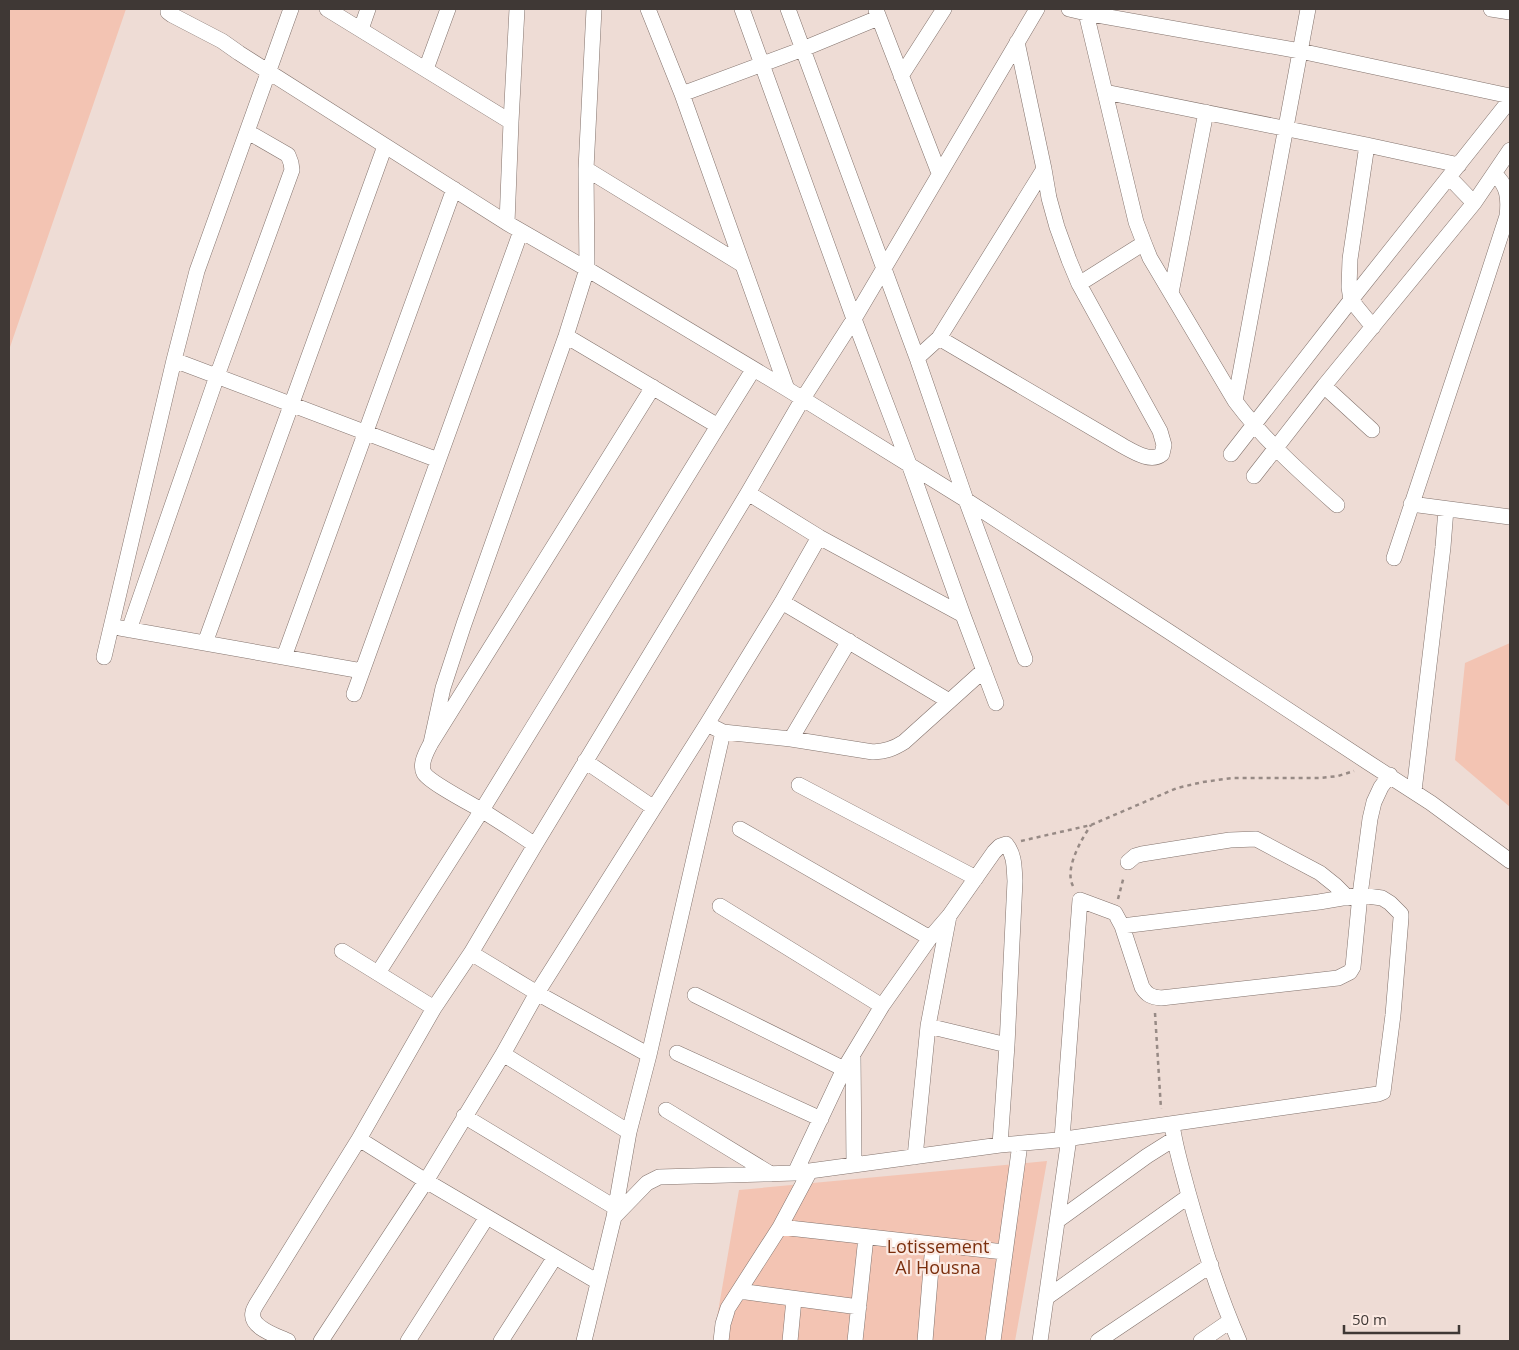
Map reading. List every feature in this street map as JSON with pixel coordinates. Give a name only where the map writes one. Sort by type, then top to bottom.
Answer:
[{"type":"street","points":[[168,9],[168,12],[172,15],[222,41],[521,231],[587,269],[966,500],[1390,775],[1510,861]]},
{"type":"street","points":[[104,657],[174,360],[198,270],[291,9]]},
{"type":"street","points":[[327,9],[511,122]]},
{"type":"street","points":[[361,29],[368,9]]},
{"type":"street","points":[[426,70],[448,9]]},
{"type":"street","points":[[507,222],[517,9]]},
{"type":"street","points":[[431,743],[443,688],[464,624],[566,336],[587,269],[586,169],[594,9]]},
{"type":"street","points":[[648,9],[682,94],[787,390]]},
{"type":"street","points":[[742,9],[996,703]]},
{"type":"street","points":[[788,9],[1025,659]]},
{"type":"street","points":[[902,76],[944,9]]},
{"type":"street","points":[[288,1341],[258,1326],[252,1314],[256,1305],[359,1138],[434,1008],[472,953],[802,400],[854,319],[1037,9]]},
{"type":"street","points":[[1069,9],[1086,14],[1300,51],[1510,98],[1232,454]]},
{"type":"street","points":[[1235,401],[1308,9]]},
{"type":"street","points":[[1491,9],[1510,12]]},
{"type":"street","points":[[682,94],[802,49],[877,13],[939,173]]},
{"type":"street","points":[[1086,14],[1136,222],[1150,258],[1235,401],[1275,449],[1337,505]]},
{"type":"street","points":[[939,338],[1123,446],[1151,458],[1158,458],[1162,454],[1164,445],[1160,431],[1078,284],[1056,227],[1017,42]]},
{"type":"street","points":[[1105,92],[1459,165]]},
{"type":"street","points":[[1171,293],[1206,112]]},
{"type":"street","points":[[130,630],[217,376],[292,170],[288,155],[248,132]]},
{"type":"street","points":[[1367,145],[1350,259],[1348,287],[1351,300],[1373,326]]},
{"type":"street","points":[[205,643],[385,146]]},
{"type":"street","points":[[1254,476],[1324,386],[1474,203],[1510,150]]},
{"type":"street","points":[[586,169],[743,265]]},
{"type":"street","points":[[916,358],[939,338],[1044,169]]},
{"type":"street","points":[[1394,558],[1506,216],[1508,204],[1506,191],[1501,180],[1494,174]]},
{"type":"street","points":[[1449,177],[1474,203]]},
{"type":"street","points":[[284,657],[454,189]]},
{"type":"street","points":[[354,694],[521,231]]},
{"type":"street","points":[[1078,284],[1144,243]]},
{"type":"street","points":[[566,336],[718,426]]},
{"type":"street","points":[[174,360],[438,460]]},
{"type":"street","points":[[378,974],[482,810],[753,370]]},
{"type":"street","points":[[1324,386],[1372,430]]},
{"type":"street","points":[[535,845],[482,810],[434,782],[424,774],[422,764],[431,743],[653,387]]},
{"type":"street","points":[[748,493],[819,537],[963,615]]},
{"type":"street","points":[[1412,504],[1510,517]]},
{"type":"street","points":[[1414,791],[1446,509]]},
{"type":"street","points":[[321,1341],[426,1181],[503,1054],[537,993],[707,724],[782,602],[819,537]]},
{"type":"street","points":[[129,549],[155,556]]},
{"type":"street","points":[[782,602],[949,701]]},
{"type":"street","points":[[111,626],[362,671]]},
{"type":"street","points":[[791,739],[849,641]]},
{"type":"street","points":[[707,724],[723,732],[791,739],[873,752],[886,751],[894,749],[904,742],[984,670]]},
{"type":"street","points":[[584,1341],[615,1212],[629,1132],[649,1055],[723,732]]},
{"type":"street","points":[[585,762],[654,808]]},
{"type":"street","points":[[1118,920],[1142,987],[1147,994],[1154,997],[1161,998],[1338,978],[1350,972],[1353,967],[1354,897],[1374,802],[1381,787],[1390,775]]},
{"type":"street","points":[[799,785],[976,878]]},
{"type":"street","points":[[740,829],[930,938]]},
{"type":"street","points":[[1128,862],[1142,854],[1230,840],[1256,839],[1320,874],[1354,897]]},
{"type":"street","points":[[795,1173],[844,1069],[882,1006],[994,852],[1000,846],[1006,844],[1011,850],[1015,881],[1000,1145]]},
{"type":"street","points":[[615,1212],[646,1183],[659,1177],[795,1173],[1000,1145],[1020,1144],[1066,1139],[1169,1130],[1384,1092],[1393,1015],[1401,914],[1390,903],[1382,898],[1354,897],[1118,920],[1080,900],[1066,1139],[1057,1221],[1040,1341]]},
{"type":"street","points":[[720,906],[882,1006]]},
{"type":"street","points":[[914,1157],[928,1026],[949,916]]},
{"type":"street","points":[[342,951],[434,1008]]},
{"type":"street","points":[[472,953],[537,993],[649,1055]]},
{"type":"street","points":[[695,995],[844,1069]]},
{"type":"street","points":[[928,1026],[1007,1045]]},
{"type":"street","points":[[677,1053],[821,1119]]},
{"type":"street","points":[[503,1054],[629,1132]]},
{"type":"street","points":[[853,1054],[854,1165]]},
{"type":"street","points":[[666,1110],[771,1174]]},
{"type":"street","points":[[464,1116],[615,1212]]},
{"type":"street","points":[[1169,1130],[1210,1265],[1239,1341]]},
{"type":"street","points":[[1057,1221],[1140,1161],[1169,1130]]},
{"type":"street","points":[[359,1138],[426,1181],[598,1282]]},
{"type":"street","points":[[993,1341],[1020,1144]]},
{"type":"street","points":[[720,1341],[728,1308],[780,1226],[810,1171]]},
{"type":"street","points":[[1046,1298],[1190,1196]]},
{"type":"street","points":[[408,1341],[487,1217]]},
{"type":"street","points":[[780,1226],[1004,1252]]},
{"type":"street","points":[[855,1341],[866,1237]]},
{"type":"street","points":[[925,1341],[934,1244]]},
{"type":"street","points":[[501,1341],[555,1257]]},
{"type":"street","points":[[1098,1341],[1210,1265]]},
{"type":"street","points":[[739,1291],[859,1306]]},
{"type":"street","points":[[790,1341],[794,1299]]},
{"type":"street","points":[[1201,1341],[1230,1321]]},
{"type":"path","points":[[1006,844],[1091,826],[1177,788],[1203,782],[1232,778],[1320,778],[1338,776],[1353,772],[1369,763]]},
{"type":"path","points":[[1080,900],[1070,881],[1077,849],[1091,826]]},
{"type":"path","points":[[1118,920],[1128,862]]},
{"type":"path","points":[[1154,997],[1169,1130]]},
{"type":"green space","points":[[9,9],[126,9],[9,350]]},
{"type":"green space","points":[[1510,643],[1510,807],[1455,760],[1465,663]]},
{"type":"green space","name":"Lotissement Al Housna","points":[[1047,1161],[1015,1341],[713,1341],[739,1190]]}]
